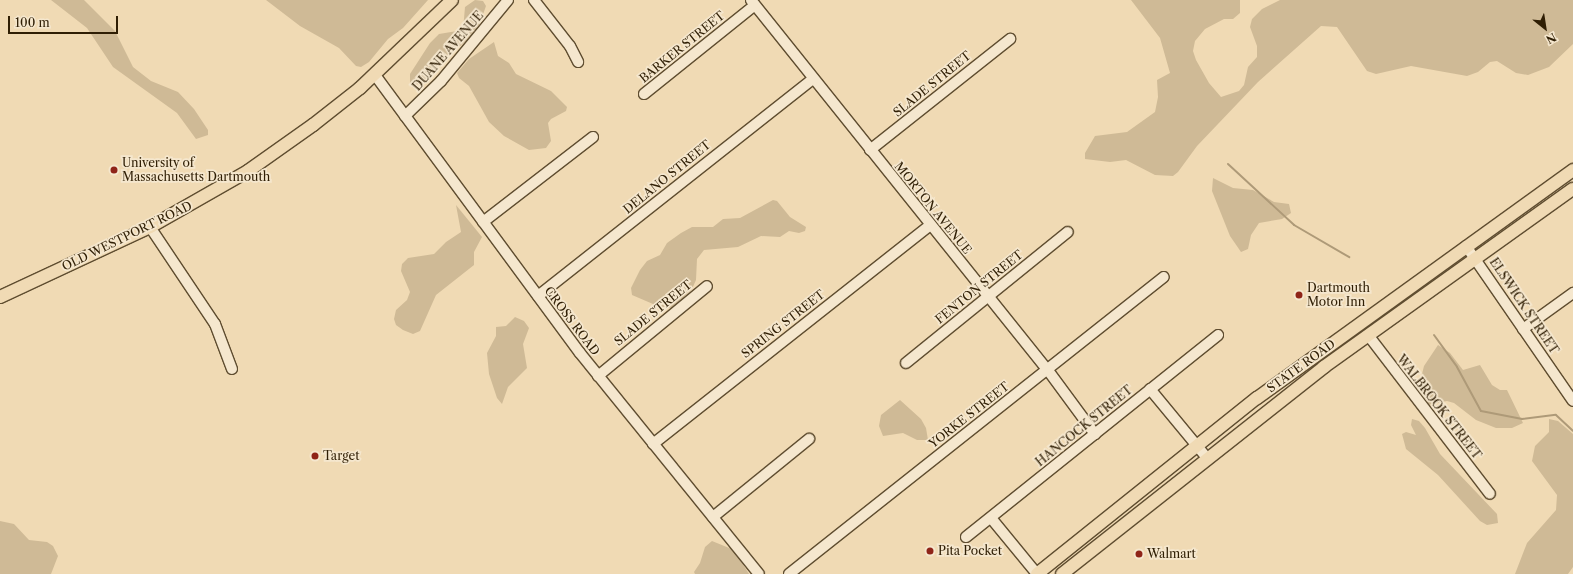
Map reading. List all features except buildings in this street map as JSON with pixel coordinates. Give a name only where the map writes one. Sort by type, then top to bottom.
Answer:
[{"type":"main road","name":"OLD WESTPORT ROAD","points":[[0,297],[150,227],[206,197],[269,156],[313,125],[375,75],[452,0]]},
{"type":"main road","name":"STATE ROAD","points":[[1037,574],[1257,398],[1466,246],[1573,171]]},
{"type":"main road","name":"STATE ROAD","points":[[1062,574],[1207,458],[1368,335],[1573,189]]},
{"type":"street","name":"DUANE AVENUE","points":[[405,116],[441,82],[508,0]]},
{"type":"street","points":[[534,0],[570,46],[578,62]]},
{"type":"street","name":"MORTON AVENUE","points":[[753,3],[1047,370],[1095,434]]},
{"type":"street","name":"BARKER STREET","points":[[644,94],[753,3]]},
{"type":"street","name":"SLADE STREET","points":[[870,150],[1010,39]]},
{"type":"street","name":"CROSS ROAD","points":[[375,75],[482,222],[598,376],[759,574]]},
{"type":"street","name":"DELANO STREET","points":[[538,296],[813,79]]},
{"type":"street","points":[[482,222],[593,137]]},
{"type":"street","name":"SPRING STREET","points":[[653,444],[930,225]]},
{"type":"street","points":[[150,227],[215,324],[232,369]]},
{"type":"street","name":"FENTON STREET","points":[[906,363],[1068,232]]},
{"type":"street","name":"ELSWICK STREET","points":[[1466,246],[1476,258],[1523,328],[1570,389],[1573,401]]},
{"type":"street","name":"YORKE STREET","points":[[790,574],[1164,277]]},
{"type":"street","name":"SLADE STREET","points":[[598,376],[707,286]]},
{"type":"street","points":[[1523,328],[1573,293]]},
{"type":"street","name":"HANCOCK STREET","points":[[966,537],[1218,335]]},
{"type":"street","name":"WALBROOK STREET","points":[[1368,335],[1490,494]]},
{"type":"street","points":[[1150,389],[1207,458]]},
{"type":"street","points":[[713,517],[809,439]]},
{"type":"street","points":[[990,518],[1037,574]]},
{"type":"shaded area","points":[[51,0],[84,0],[115,31],[133,67],[151,81],[178,92],[194,109],[208,130],[208,135],[196,139],[177,113],[113,67],[87,28]]},
{"type":"shaded area","points":[[266,0],[428,0],[403,28],[388,39],[369,62],[361,67],[356,66],[339,48],[300,26]]},
{"type":"shaded area","points":[[475,0],[483,1],[486,6],[476,34],[451,53],[426,79],[414,87],[410,86],[410,74],[430,43],[439,34],[463,30],[465,7]]},
{"type":"shaded area","points":[[1131,0],[1240,0],[1240,13],[1233,19],[1224,19],[1205,29],[1195,41],[1193,51],[1196,60],[1209,83],[1221,97],[1239,91],[1244,85],[1248,67],[1257,57],[1257,46],[1250,27],[1252,19],[1262,9],[1280,0],[1573,0],[1573,44],[1549,67],[1528,75],[1516,73],[1497,61],[1490,62],[1478,72],[1467,76],[1411,66],[1376,74],[1367,71],[1337,27],[1321,26],[1258,82],[1197,146],[1178,172],[1173,176],[1155,175],[1126,160],[1110,162],[1085,159],[1085,153],[1095,136],[1127,132],[1155,112],[1158,97],[1157,80],[1170,73],[1160,38]]},
{"type":"shaded area","points":[[494,42],[498,56],[509,63],[516,74],[551,91],[567,107],[566,111],[551,119],[548,123],[551,141],[546,148],[529,150],[504,136],[489,122],[469,86],[459,78],[457,73],[469,59]]},
{"type":"shaded area","points":[[1213,178],[1233,188],[1253,190],[1274,202],[1289,204],[1291,213],[1282,219],[1259,223],[1251,235],[1248,249],[1241,252],[1230,236],[1212,191]]},
{"type":"shaded area","points":[[773,200],[777,201],[790,217],[806,227],[805,231],[799,233],[789,231],[780,237],[761,236],[738,247],[704,250],[697,259],[696,280],[692,289],[673,308],[660,307],[632,295],[631,288],[640,270],[647,261],[660,255],[667,243],[681,233],[692,227],[713,227],[723,219],[740,218]]},
{"type":"shaded area","points":[[456,205],[482,237],[474,252],[474,265],[436,295],[420,331],[413,334],[396,325],[394,319],[396,310],[407,300],[410,292],[401,271],[402,264],[408,258],[434,254],[446,242],[461,232]]},
{"type":"shaded area","points":[[515,317],[524,321],[529,328],[523,344],[527,368],[508,387],[502,404],[497,398],[489,374],[487,353],[496,336],[496,327],[506,326]]},
{"type":"shaded area","points":[[1438,345],[1450,353],[1463,370],[1480,365],[1492,385],[1500,390],[1507,390],[1523,423],[1512,428],[1496,428],[1476,420],[1454,403],[1447,401],[1427,405],[1413,385],[1421,378],[1424,366]]},
{"type":"shaded area","points":[[900,400],[921,419],[926,428],[928,440],[917,440],[903,433],[883,436],[879,426],[881,415]]},
{"type":"shaded area","points":[[1412,419],[1419,421],[1425,428],[1440,454],[1497,514],[1498,523],[1487,525],[1480,521],[1438,475],[1406,449],[1402,434],[1406,432],[1416,435],[1411,425]]},
{"type":"shaded area","points":[[1549,419],[1558,421],[1573,434],[1573,567],[1568,574],[1515,574],[1527,543],[1556,510],[1557,495],[1532,461],[1535,446],[1549,432]]},
{"type":"shaded area","points":[[0,521],[14,524],[29,540],[47,542],[53,546],[58,556],[51,574],[0,574]]},
{"type":"shaded area","points":[[712,541],[734,550],[749,574],[695,574],[694,572],[700,563],[705,547]]},
{"type":"waterway","points":[[1228,164],[1294,225],[1349,257]]},
{"type":"waterway","points":[[1434,335],[1457,367],[1481,411],[1522,419],[1556,415],[1573,431]]},
{"type":"place","name":"University of Massachusetts Dartmouth","points":[[114,170]]},
{"type":"place","name":"Dartmouth Motor Inn","points":[[1299,295]]},
{"type":"place","name":"Target","points":[[315,456]]},
{"type":"place","name":"Pita Pocket","points":[[930,551]]},
{"type":"place","name":"Walmart","points":[[1139,554]]}]
